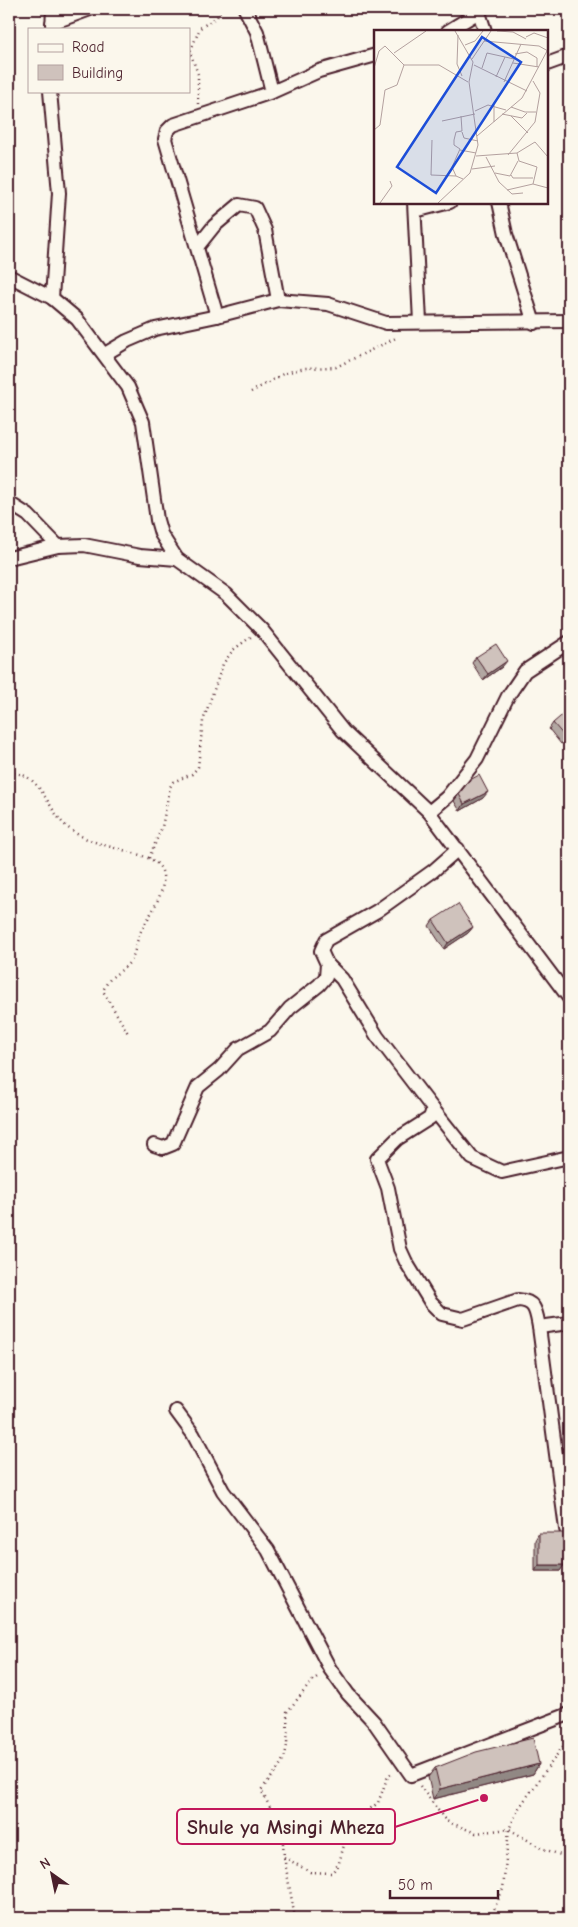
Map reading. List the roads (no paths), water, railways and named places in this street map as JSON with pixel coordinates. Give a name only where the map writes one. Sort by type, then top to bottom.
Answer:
[{"type":"street","points":[[53,9],[52,26],[90,9]]},
{"type":"street","points":[[245,9],[256,32],[272,92]]},
{"type":"street","points":[[449,30],[479,10],[485,30]]},
{"type":"street","points":[[217,316],[166,139],[167,131],[173,125],[272,92],[319,71],[374,56]]},
{"type":"street","points":[[548,64],[569,56]]},
{"type":"street","points":[[50,92],[59,193],[52,298]]},
{"type":"street","points":[[417,322],[415,207],[436,204]]},
{"type":"street","points":[[499,204],[506,234],[534,323]]},
{"type":"street","points":[[198,246],[214,226],[239,205],[255,208],[265,230],[278,300]]},
{"type":"street","points":[[9,276],[52,298],[77,318],[128,387],[143,422],[157,520],[161,534],[177,559],[226,594],[262,630],[343,731],[429,812],[458,848],[569,998]]},
{"type":"street","points":[[105,354],[127,341],[155,329],[217,316],[278,300],[328,304],[386,323],[569,322]]},
{"type":"street","points":[[9,503],[28,514],[58,546]]},
{"type":"street","points":[[9,558],[58,546],[84,545],[140,556],[177,559]]},
{"type":"street","points":[[429,812],[447,797],[477,760],[508,696],[525,671],[569,642]]},
{"type":"street","points":[[458,848],[433,871],[377,911],[326,940],[321,951],[327,964],[342,979],[376,1036],[472,1158],[502,1172],[569,1157]]},
{"type":"street","points":[[154,1145],[163,1148],[173,1144],[198,1087],[219,1070],[238,1049],[270,1031],[290,1008],[319,985],[326,977],[327,964]]},
{"type":"street","points":[[433,1108],[430,1118],[397,1139],[377,1159],[388,1188],[400,1250],[431,1303],[442,1314],[463,1319],[518,1300],[528,1300],[534,1306],[539,1327],[566,1529],[569,1537]]},
{"type":"street","points":[[539,1327],[569,1323]]},
{"type":"street","points":[[176,1411],[193,1434],[223,1491],[268,1550],[330,1669],[348,1694],[374,1722],[409,1771],[569,1714]]},
{"type":"place","name":"Shule ya Msingi Mheza","points":[[484,1798]]}]
